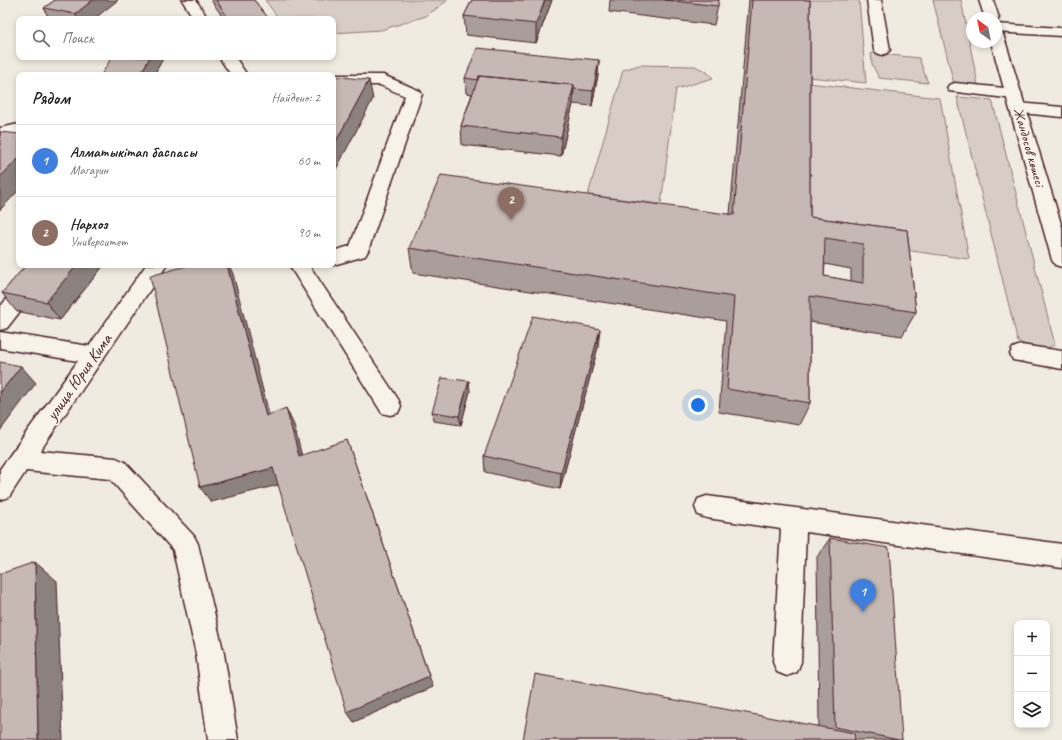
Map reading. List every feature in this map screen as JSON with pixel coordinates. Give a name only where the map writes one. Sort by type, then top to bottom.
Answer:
[{"type":"main road","points":[[189,0],[200,16]]},
{"type":"main road","points":[[874,0],[882,50]]},
{"type":"main road","points":[[986,0],[990,12]]},
{"type":"main road","points":[[1002,28],[1062,32]]},
{"type":"main road","name":"Жандосов көшесі","points":[[1000,48],[1062,260]]},
{"type":"main road","points":[[229,60],[237,72]]},
{"type":"main road","points":[[336,80],[383,80],[414,94],[358,250],[336,257]]},
{"type":"main road","points":[[955,88],[1062,112]]},
{"type":"main road","points":[[0,133],[16,130]]},
{"type":"main road","points":[[0,322],[44,268]]},
{"type":"main road","name":"улица Юрия Кима","points":[[0,489],[155,268]]},
{"type":"main road","points":[[301,268],[390,406]]},
{"type":"main road","points":[[0,340],[94,355]]},
{"type":"main road","points":[[1021,354],[1062,360]]},
{"type":"main road","points":[[21,460],[116,469],[185,544],[210,654],[223,740]]},
{"type":"main road","points":[[707,507],[1062,556]]},
{"type":"main road","points":[[787,662],[794,519]]},
{"type":"shaded area","points":[[265,0],[448,0],[426,16],[381,30],[336,33],[336,16],[277,16]]},
{"type":"shaded area","points":[[808,0],[859,0],[866,83],[809,77]]},
{"type":"shaded area","points":[[933,0],[961,0],[966,25],[966,48],[971,48],[979,90],[955,88]]},
{"type":"shaded area","points":[[871,53],[919,58],[928,83],[879,78],[872,64]]},
{"type":"shaded area","points":[[639,65],[695,66],[707,72],[713,78],[676,89],[661,204],[588,195],[623,70]]},
{"type":"shaded area","points":[[808,83],[940,98],[969,259],[810,237]]},
{"type":"shaded area","points":[[957,97],[992,100],[1055,345],[1042,350],[1018,342]]},
{"type":"building","points":[[55,0],[93,0],[75,14],[44,8]]},
{"type":"building","points":[[216,0],[254,0],[267,16],[227,16]]},
{"type":"building","points":[[472,0],[545,0],[536,24],[464,16]]},
{"type":"building","points":[[665,0],[719,0],[718,6]]},
{"type":"building","points":[[752,0],[810,0],[810,217],[907,230],[916,312],[810,296],[810,403],[727,389],[734,297],[409,248],[441,175],[734,215]],"holes":[[[825,238],[863,244],[863,283],[824,276]]]},
{"type":"building","points":[[477,48],[599,60],[593,91],[574,89],[574,85],[479,76],[478,80],[465,78]]},
{"type":"building","points":[[110,60],[148,60],[142,72],[103,72]]},
{"type":"building","points":[[336,76],[369,80],[336,141]]},
{"type":"building","points":[[479,76],[574,85],[561,137],[461,126]]},
{"type":"building","points":[[0,132],[16,134],[16,161],[0,177]]},
{"type":"building","points":[[23,268],[74,268],[46,302],[2,293]]},
{"type":"building","points":[[179,268],[228,268],[266,416],[286,408],[299,456],[347,440],[429,676],[347,712],[273,468],[200,487],[150,276]]},
{"type":"building","points":[[533,316],[600,329],[561,473],[484,456]]},
{"type":"building","points":[[0,362],[21,366],[0,393]]},
{"type":"building","points":[[442,378],[469,381],[459,416],[432,412]]},
{"type":"building","points":[[830,538],[889,548],[902,740],[835,727]]},
{"type":"building","points":[[35,562],[38,740],[0,740],[0,574]]},
{"type":"building","points":[[535,674],[854,733],[855,740],[523,740]]},
{"type":"place","name":"Нархоз","points":[[511,220]]},
{"type":"place","name":"Алматыкітап баспасы","points":[[863,612]]}]
